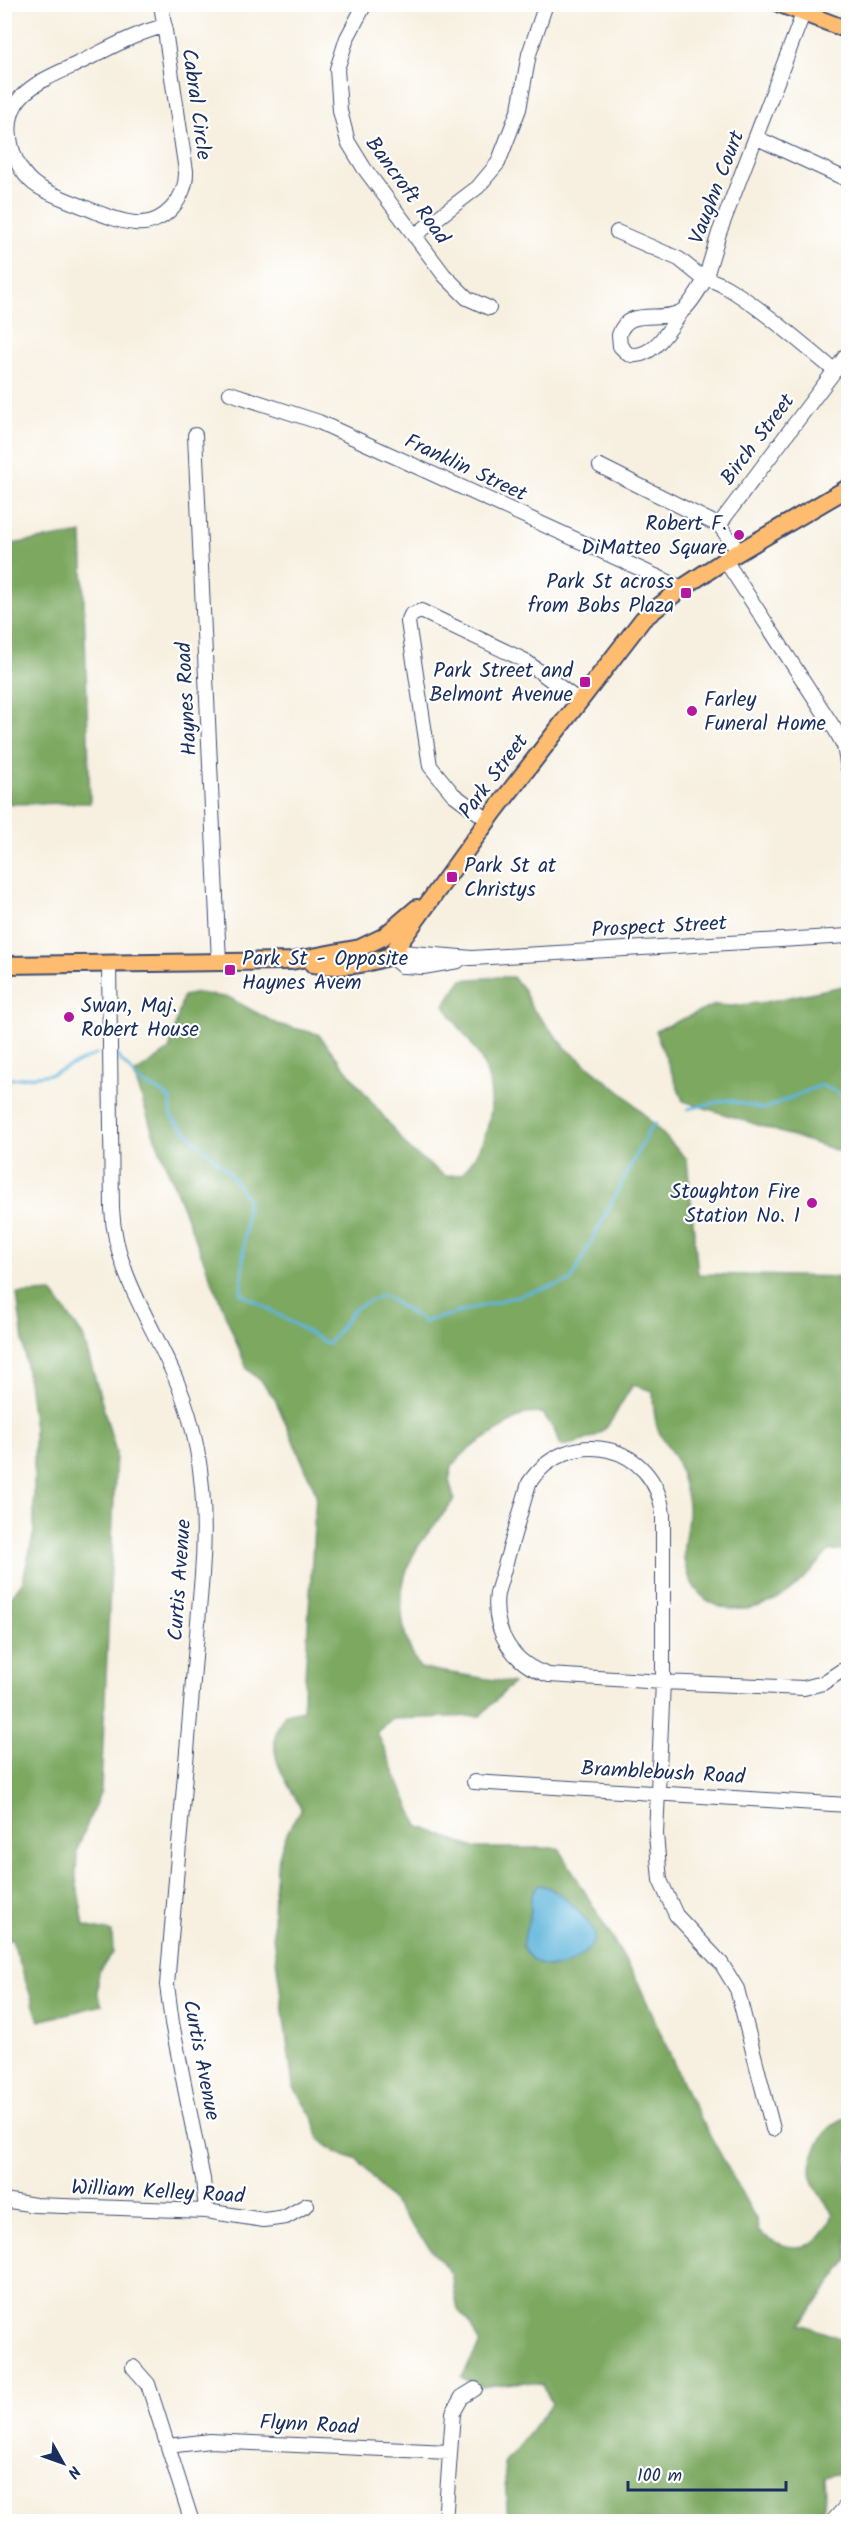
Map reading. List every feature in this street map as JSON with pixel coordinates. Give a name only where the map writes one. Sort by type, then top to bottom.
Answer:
[{"type":"main road","points":[[780,4],[849,30]]},
{"type":"main road","name":"Park Street","points":[[291,961],[332,967],[374,963],[401,950],[414,924],[451,869],[643,619],[682,588],[732,556],[849,488]]},
{"type":"main road","name":"Park Street","points":[[4,965],[291,961],[344,953],[379,940],[416,909],[451,869]]},
{"type":"main road","name":"Park Street","points":[[401,950],[414,924]]},
{"type":"main road","points":[[379,940],[401,950]]},
{"type":"street","name":"Cabral Circle","points":[[162,4],[186,171],[183,192],[174,206],[158,218],[134,223],[78,204],[44,190],[31,181],[16,159],[9,135],[10,117],[21,97],[34,86],[63,71],[145,32],[165,26]]},
{"type":"street","name":"Bancroft Road","points":[[365,4],[347,38],[339,61],[337,77],[340,111],[354,155],[457,290],[475,303],[489,308]]},
{"type":"street","points":[[414,236],[478,187],[498,163],[519,110],[529,54],[546,4]]},
{"type":"street","name":"Vaughn Court","points":[[617,232],[679,260],[705,280],[719,233],[803,14]]},
{"type":"street","points":[[757,138],[849,180]]},
{"type":"street","points":[[683,310],[667,315],[637,317],[628,321],[619,335],[620,346],[628,354],[643,354],[653,347],[683,310],[705,280],[710,279],[722,283],[835,371]]},
{"type":"street","name":"Birch Street","points":[[720,526],[849,353]]},
{"type":"street","name":"Franklin Street","points":[[230,393],[319,422],[682,588]]},
{"type":"street","name":"Haynes Road","points":[[195,435],[219,962]]},
{"type":"street","points":[[600,466],[720,526],[732,556],[844,746],[849,768]]},
{"type":"street","points":[[488,820],[449,790],[430,766],[408,622],[411,615],[421,611],[524,660],[579,701]]},
{"type":"street","name":"Prospect Street","points":[[472,958],[435,955],[420,950],[401,950],[402,966],[423,967],[472,958],[849,936]]},
{"type":"street","name":"Curtis Avenue","points":[[109,963],[112,1209],[116,1243],[134,1296],[169,1363],[185,1403],[198,1459],[205,1511],[202,1575],[167,1985],[172,2023],[203,2179],[206,2211]]},
{"type":"street","points":[[773,2129],[737,1989],[721,1963],[681,1922],[663,1888],[657,1858],[663,1682],[664,1524],[658,1491],[640,1466],[614,1451],[590,1447],[561,1455],[541,1469],[525,1494],[496,1596],[496,1617],[501,1634],[518,1658],[544,1674],[561,1677],[663,1682],[804,1688],[823,1683],[842,1671]]},
{"type":"street","name":"Bramblebush Road","points":[[474,1782],[849,1805]]},
{"type":"street","name":"William Kelley Road","points":[[4,2199],[35,2205],[206,2211],[264,2220],[278,2219],[307,2205]]},
{"type":"street","points":[[133,2367],[144,2378],[151,2393],[192,2522]]},
{"type":"street","points":[[445,2522],[453,2413],[462,2397],[475,2389]]},
{"type":"street","name":"Flynn Road","points":[[168,2446],[210,2440],[449,2452]]},
{"type":"street","points":[[832,2522],[849,2504]]},
{"type":"green space","points":[[82,533],[90,803],[5,804],[5,545]]},
{"type":"green space","points":[[513,977],[524,990],[531,1007],[566,1048],[628,1098],[687,1159],[698,1274],[848,1277],[848,1549],[829,1551],[793,1589],[772,1601],[756,1607],[741,1609],[713,1604],[701,1595],[692,1582],[685,1565],[687,1498],[677,1463],[657,1427],[653,1391],[633,1385],[607,1427],[600,1433],[591,1438],[561,1446],[543,1413],[524,1414],[470,1448],[453,1464],[449,1480],[454,1499],[415,1552],[404,1580],[402,1595],[403,1626],[420,1668],[513,1683],[480,1716],[392,1719],[377,1732],[418,1826],[474,1848],[559,1848],[638,1982],[687,2093],[757,2221],[758,2231],[769,2239],[791,2247],[802,2246],[820,2237],[827,2227],[833,2214],[815,2187],[811,2171],[812,2162],[825,2133],[835,2123],[848,2117],[848,2260],[801,2324],[848,2341],[848,2476],[835,2474],[824,2477],[824,2506],[816,2521],[508,2521],[504,2464],[552,2404],[543,2385],[524,2382],[480,2387],[462,2377],[480,2343],[471,2324],[458,2310],[451,2273],[358,2160],[335,2152],[319,2139],[314,2120],[293,2086],[273,1936],[273,1914],[279,1857],[290,1827],[301,1808],[282,1773],[275,1751],[275,1739],[285,1714],[303,1710],[316,1493],[275,1399],[262,1382],[247,1369],[152,1130],[134,1074],[169,1050],[183,996],[198,993],[230,998],[277,1024],[318,1034],[410,1150],[445,1176],[462,1174],[479,1149],[485,1135],[491,1107],[491,1092],[483,1063],[444,1005],[461,980]]},
{"type":"green space","points":[[848,985],[848,1154],[683,1101],[655,1031],[715,1005],[732,1006],[766,1002]]},
{"type":"green space","points":[[52,1292],[83,1336],[116,1452],[101,1790],[77,1850],[76,1878],[84,1926],[112,1932],[113,1953],[98,1972],[98,1996],[102,2005],[39,2021],[12,1940],[5,1940],[4,1606],[23,1581],[34,1532],[34,1429],[17,1294]]},
{"type":"water","points":[[538,1885],[563,1897],[586,1919],[595,1934],[588,1950],[571,1962],[556,1967],[540,1964],[527,1954],[522,1946],[531,1911],[531,1896]]},
{"type":"waterway","points":[[4,1080],[52,1074],[97,1054]]},
{"type":"waterway","points":[[117,1056],[143,1084],[160,1091],[171,1100],[171,1117],[228,1171],[247,1199],[241,1293],[328,1344],[355,1308],[383,1295],[424,1322],[571,1281],[650,1128],[656,1124]]},
{"type":"waterway","points":[[688,1109],[727,1100],[764,1109],[821,1085],[848,1097]]},
{"type":"place","name":"Robert F. DiMatteo Square","points":[[739,535]]},
{"type":"place","name":"Park St across from Bobs Plaza","points":[[686,593]]},
{"type":"place","name":"Park Street and Belmont Avenue","points":[[585,682]]},
{"type":"place","name":"Farley Funeral Home","points":[[692,711]]},
{"type":"place","name":"Park St at Christys","points":[[452,877]]},
{"type":"place","name":"Park St - Opposite Haynes Avem","points":[[230,970]]},
{"type":"place","name":"Swan, Maj. Robert House","points":[[69,1017]]},
{"type":"place","name":"Stoughton Fire Station No. 1","points":[[812,1203]]}]
